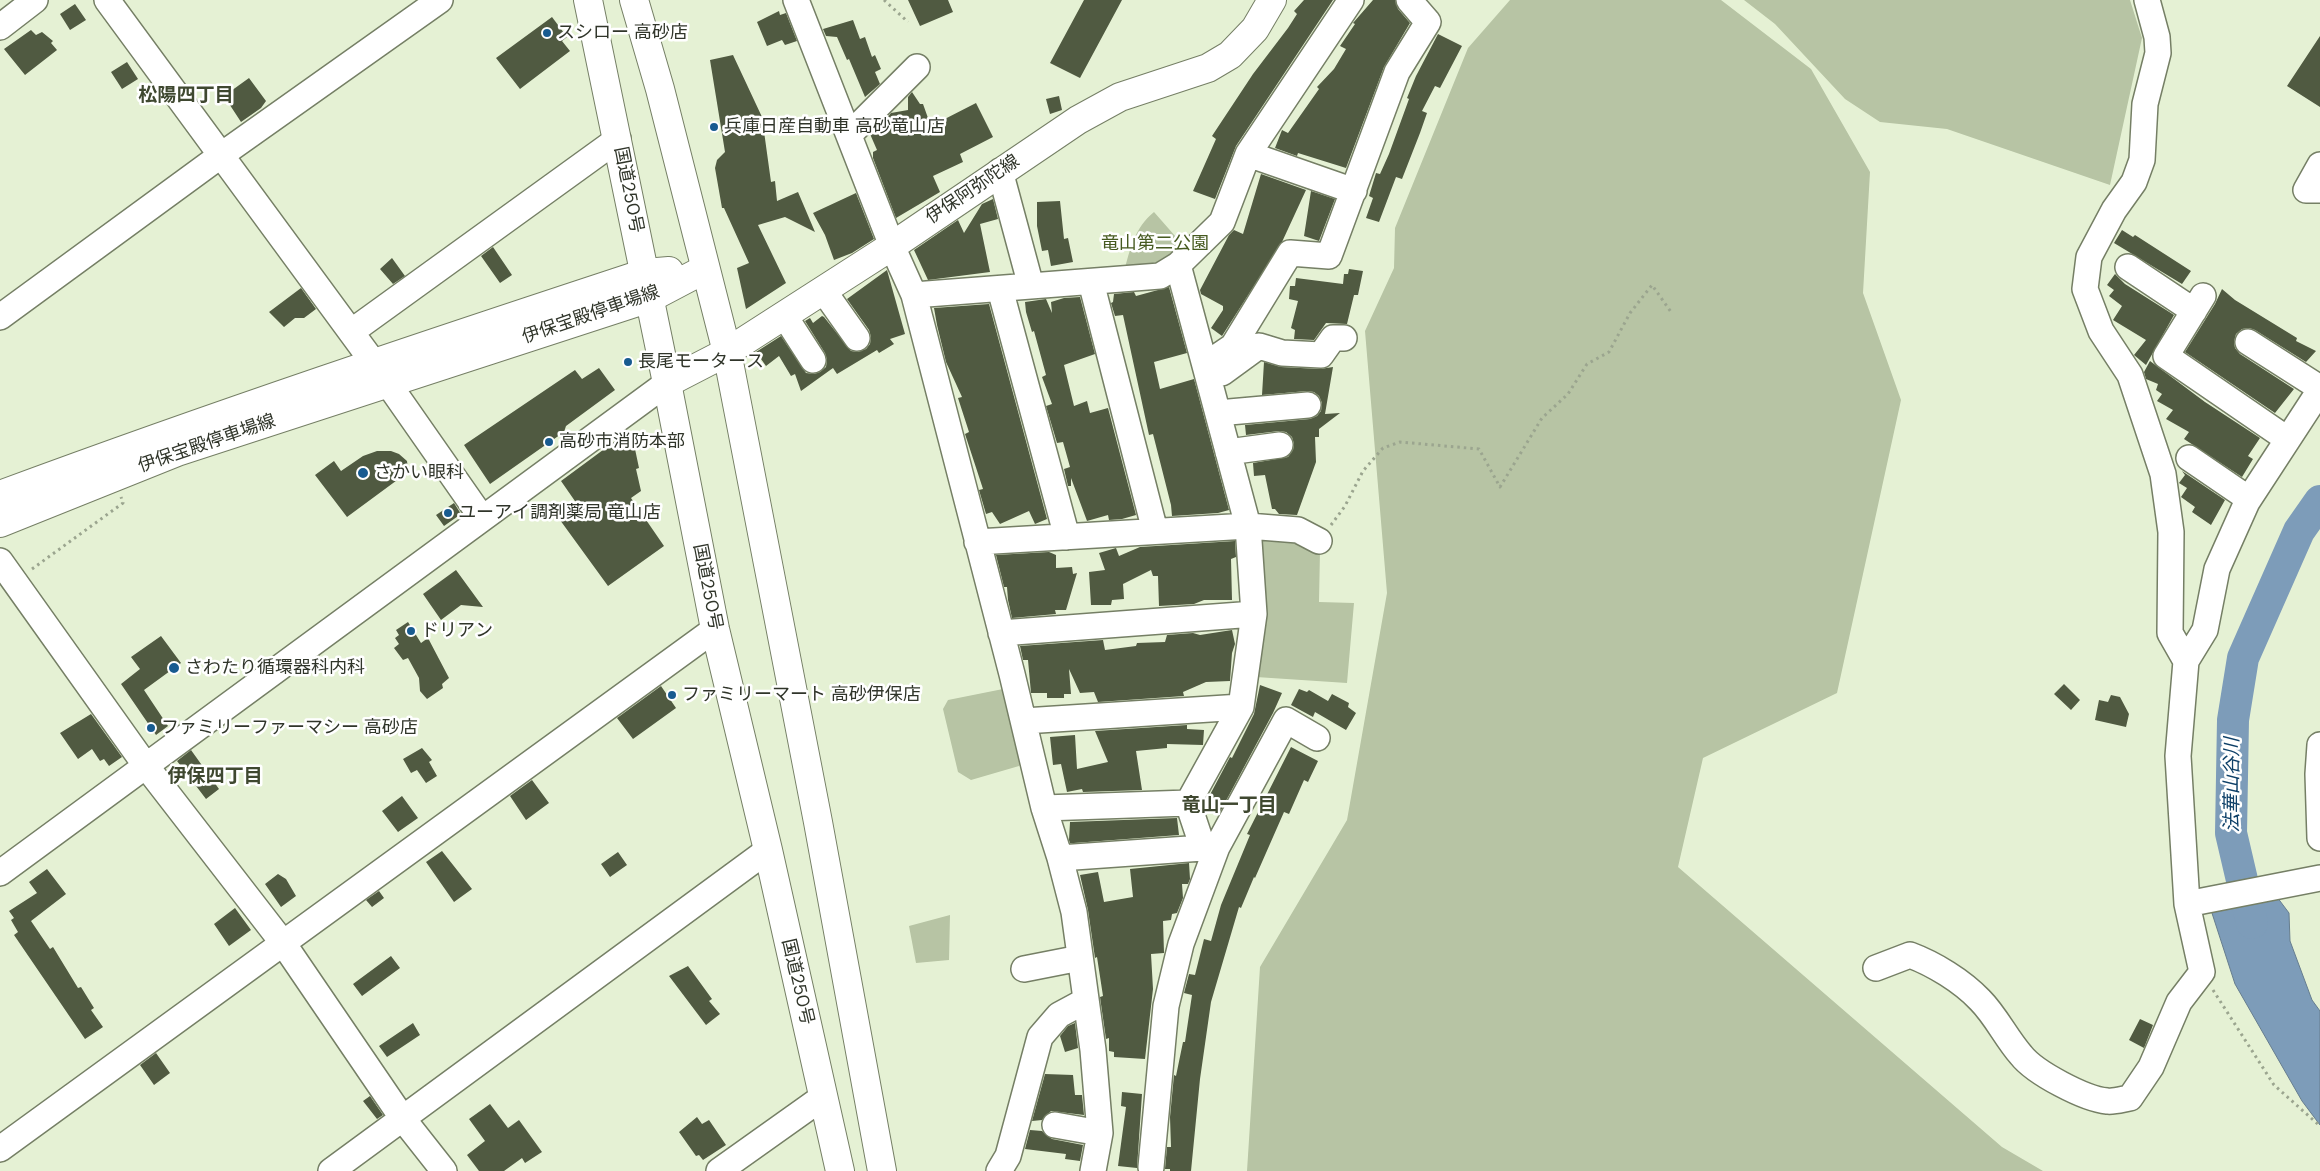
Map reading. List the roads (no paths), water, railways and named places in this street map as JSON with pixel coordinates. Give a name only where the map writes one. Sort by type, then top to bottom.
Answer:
[{"type":"main road","name":"国道250号","points":[[588,0],[618,139],[715,629],[768,850],[840,1171]]},
{"type":"main road","points":[[634,0],[660,89],[727,352],[820,832],[882,1171]]},
{"type":"main road","name":"伊保阿弥陀線","points":[[667,383],[727,352],[892,246],[1000,171],[1078,120],[1120,97],[1208,68],[1230,55],[1254,29],[1272,0]]},
{"type":"main road","name":"伊保宝殿停車場線","points":[[0,495],[168,432],[380,372],[647,285],[706,269]]},
{"type":"main road","name":"伊保宝殿停車場線","points":[[0,523],[380,372]]},
{"type":"street","points":[[0,27],[35,0]]},
{"type":"street","points":[[107,0],[380,372],[482,518]]},
{"type":"street","points":[[0,317],[220,156],[440,0]]},
{"type":"street","points":[[796,0],[892,246],[914,295],[1002,633],[1044,808],[1060,858],[1074,912],[1092,1050],[1100,1133],[1093,1171]]},
{"type":"street","points":[[914,295],[1160,276],[1178,265],[1222,222],[1248,154],[1351,0]]},
{"type":"street","points":[[1207,374],[1233,346],[1290,253],[1329,256],[1397,72],[1428,22],[1409,0]]},
{"type":"street","points":[[1876,968],[1910,955],[1924,960],[1964,986],[1981,1000],[2022,1057],[2047,1075],[2074,1090],[2108,1101],[2130,1098],[2152,1067],[2179,1002],[2202,972],[2187,904],[2178,756],[2186,661],[2170,633],[2171,532],[2163,474],[2130,375],[2101,331],[2085,289],[2089,257],[2114,210],[2134,182],[2142,160],[2144,104],[2158,53],[2157,37],[2147,0]]},
{"type":"street","points":[[849,134],[917,67]]},
{"type":"street","points":[[351,332],[618,139]]},
{"type":"street","points":[[1248,154],[1354,191]]},
{"type":"street","points":[[2320,165],[2306,190],[2320,190]]},
{"type":"street","points":[[1000,171],[1031,286]]},
{"type":"street","points":[[1178,265],[1248,526],[1254,614],[1241,707],[1188,803]]},
{"type":"street","points":[[2128,267],[2198,303],[2166,356],[2287,439]]},
{"type":"street","points":[[1091,282],[1155,531]]},
{"type":"street","points":[[1000,288],[1067,537]]},
{"type":"street","points":[[823,290],[856,338]]},
{"type":"street","points":[[784,315],[814,360]]},
{"type":"street","points":[[1207,374],[1259,346],[1282,352],[1321,354],[1333,338],[1344,338]]},
{"type":"street","points":[[2186,661],[2206,630],[2216,569],[2249,499],[2320,389],[2248,342]]},
{"type":"street","points":[[0,873],[667,383]]},
{"type":"street","points":[[1218,413],[1308,405]]},
{"type":"street","points":[[1228,452],[1280,445]]},
{"type":"street","points":[[2189,458],[2249,499]]},
{"type":"street","points":[[977,542],[1248,526],[1309,535]]},
{"type":"street","points":[[0,562],[7,587],[282,943],[403,1119],[444,1171]]},
{"type":"street","points":[[1002,633],[1254,614]]},
{"type":"street","points":[[0,1149],[715,629]]},
{"type":"street","points":[[1024,721],[1241,707]]},
{"type":"street","points":[[1151,1167],[1166,1006],[1181,944],[1210,847],[1286,720],[1317,738]]},
{"type":"street","points":[[2320,745],[2318,774],[2320,838]]},
{"type":"street","points":[[1044,808],[1188,803]]},
{"type":"street","points":[[1188,803],[1210,847]]},
{"type":"street","points":[[1060,858],[1210,847]]},
{"type":"street","points":[[331,1171],[768,850]]},
{"type":"street","points":[[2187,904],[2320,878]]},
{"type":"street","points":[[1024,969],[1080,958]]},
{"type":"street","points":[[999,1171],[1008,1156],[1040,1037],[1059,1015],[1085,1001]]},
{"type":"street","points":[[719,1171],[823,1097]]},
{"type":"street","points":[[1055,1124],[1100,1133]]},
{"type":"water","points":[[2277,897],[2289,913],[2290,941],[2312,1000],[2320,1011],[2320,1125],[2302,1101],[2235,984],[2210,907]]},
{"type":"waterway","name":"法華山谷川","points":[[2252,923],[2231,833],[2233,720],[2243,658],[2299,531],[2320,501]]},
{"type":"place","name":"スシロー 高砂店","points":[[547,33]]},
{"type":"place","name":"兵庫日産自動車 高砂竜山店","points":[[714,127]]},
{"type":"place","name":"長尾モータース","points":[[628,362]]},
{"type":"place","name":"高砂市消防本部","points":[[549,442]]},
{"type":"place","name":"さかい眼科","points":[[363,473]]},
{"type":"place","name":"ユーアイ調剤薬局 竜山店","points":[[448,513]]},
{"type":"place","name":"ドリアン","points":[[411,631]]},
{"type":"place","name":"さわたり循環器科内科","points":[[174,668]]},
{"type":"place","name":"ファミリーマート 高砂伊保店","points":[[672,695]]},
{"type":"place","name":"ファミリーファーマシー 高砂店","points":[[151,728]]},
{"type":"district","name":"松陽四丁目","points":[[186,96]]},
{"type":"district","name":"伊保四丁目","points":[[215,777]]},
{"type":"district","name":"竜山一丁目","points":[[1229,806]]},
{"type":"park label","name":"竜山第二公園","points":[[1155,244]]}]
